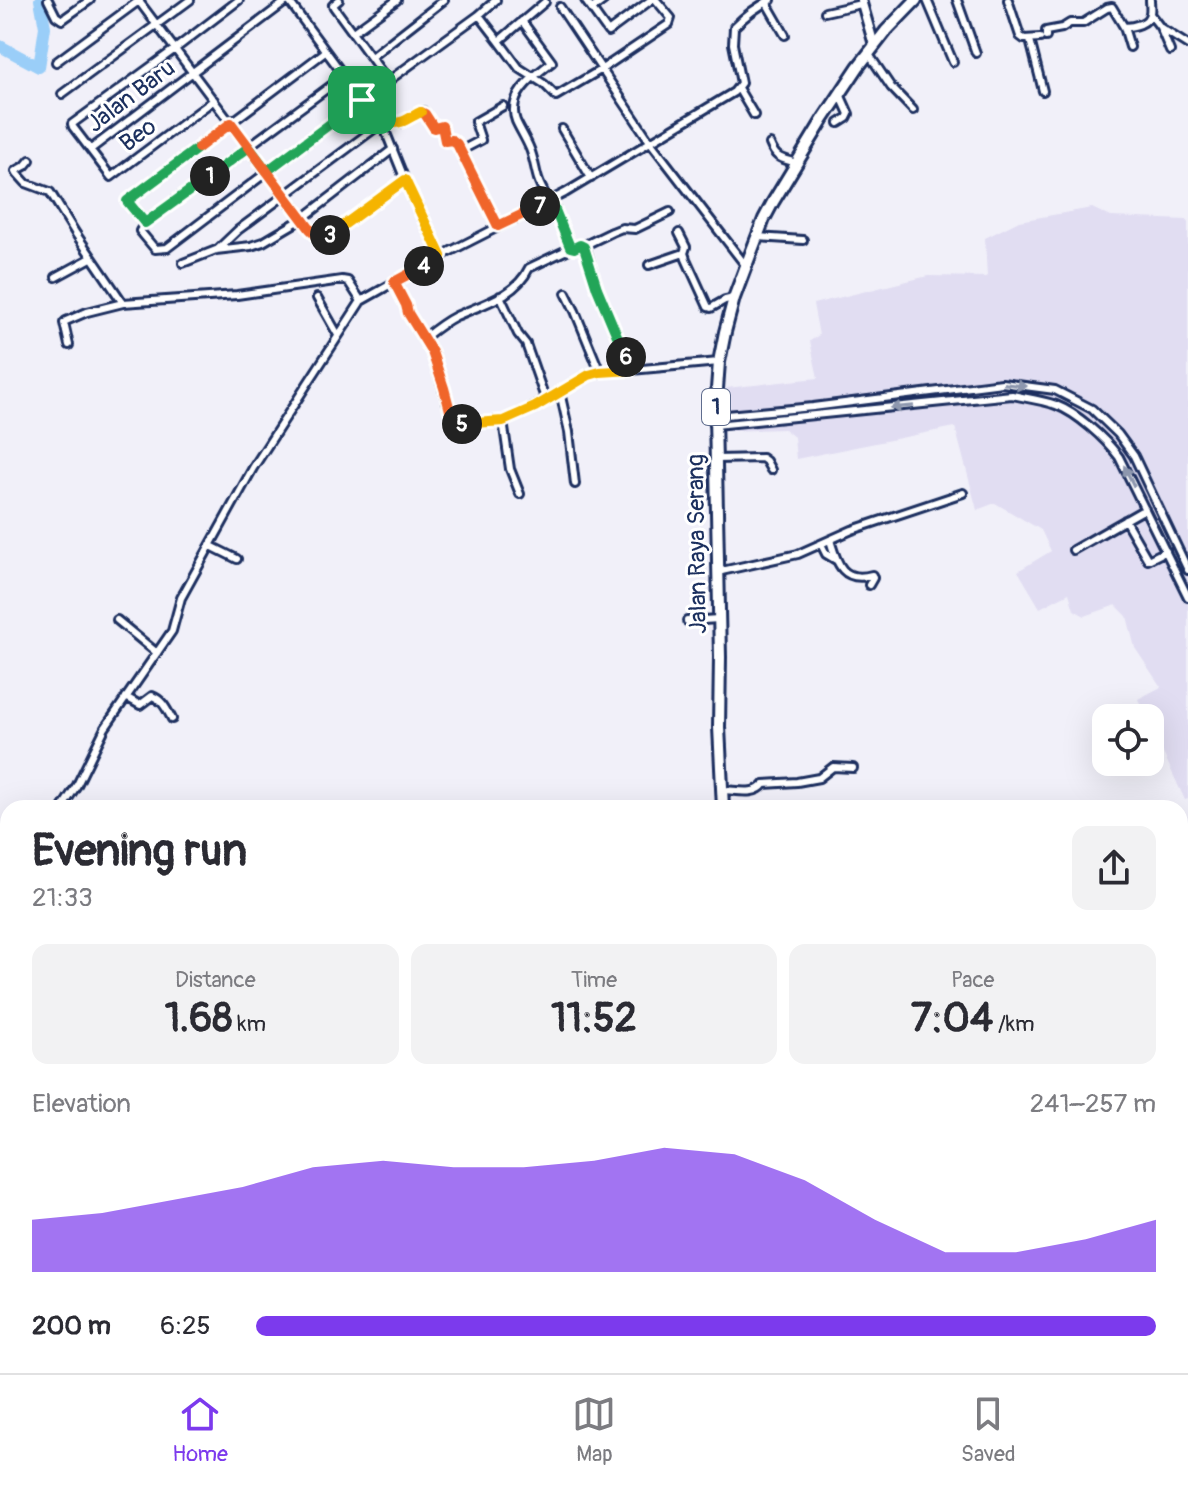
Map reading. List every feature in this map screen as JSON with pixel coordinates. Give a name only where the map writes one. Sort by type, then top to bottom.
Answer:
[{"type":"highway","name":"Jalan Raya Serang","points":[[723,800],[719,727],[715,420],[719,362],[734,298],[764,219],[796,163],[871,49],[916,0]]},
{"type":"street","points":[[48,0],[56,16],[62,20],[90,0]]},
{"type":"street","points":[[56,62],[139,0],[319,238],[325,238],[405,180]]},
{"type":"street","points":[[62,94],[190,0]]},
{"type":"street","points":[[91,149],[72,124],[239,0]]},
{"type":"street","points":[[288,0],[344,76],[390,122],[399,123],[423,111],[434,128],[442,126],[445,141],[452,140],[460,151],[498,226]]},
{"type":"street","name":"Jalan Baru","points":[[91,149],[288,0]]},
{"type":"street","points":[[339,0],[334,7],[388,81]]},
{"type":"street","points":[[353,32],[397,0]]},
{"type":"street","points":[[371,57],[444,0]]},
{"type":"street","points":[[344,76],[145,223],[140,231],[155,249],[164,249],[496,0]]},
{"type":"street","points":[[479,15],[519,68],[556,96],[669,24],[671,18],[654,0],[608,32],[585,0]]},
{"type":"street","points":[[592,9],[604,0]]},
{"type":"street","points":[[927,0],[953,62]]},
{"type":"street","points":[[957,0],[976,53]]},
{"type":"street","points":[[1008,0],[1020,36],[1030,40],[1043,38],[1046,31],[1074,22],[1083,23],[1108,4],[1124,27],[1130,47]]},
{"type":"street","points":[[1124,27],[1138,25],[1147,19],[1150,0]]},
{"type":"street","points":[[499,41],[546,1],[551,9],[561,3],[651,143],[746,266]]},
{"type":"street","points":[[67,800],[105,728],[172,631],[181,598],[253,468],[361,301],[591,178],[734,92],[741,83],[733,44],[734,27],[747,14],[768,1],[785,35]]},
{"type":"street","points":[[825,12],[861,2],[871,49],[891,87],[913,110]]},
{"type":"street","points":[[1150,14],[1160,27],[1170,51]]},
{"type":"street","points":[[522,21],[552,62],[533,76],[519,93],[513,105],[515,119],[535,162],[538,181],[571,248]]},
{"type":"street","points":[[1160,27],[1188,45]]},
{"type":"street","points":[[1030,40],[1043,91]]},
{"type":"street","points":[[145,223],[127,201],[325,52]]},
{"type":"street","points":[[738,88],[754,115]]},
{"type":"street","points":[[839,123],[849,114],[840,94]]},
{"type":"street","points":[[365,97],[382,123],[441,256]]},
{"type":"street","name":"Beo","points":[[91,149],[113,177],[214,100]]},
{"type":"street","points":[[460,151],[481,140],[475,122],[503,106]]},
{"type":"street","points":[[216,250],[238,230],[382,123]]},
{"type":"street","points":[[562,129],[591,178]]},
{"type":"street","points":[[770,144],[778,157],[796,163]]},
{"type":"street","points":[[183,263],[216,250],[263,242],[302,219],[393,149]]},
{"type":"street","points":[[30,160],[17,173],[26,183],[50,192],[123,303]]},
{"type":"street","points":[[424,338],[448,320],[500,296],[522,282],[529,268],[571,248],[583,246],[622,228],[635,229],[670,212]]},
{"type":"street","points":[[679,233],[686,247],[684,253],[708,307],[734,298]]},
{"type":"street","points":[[257,234],[263,242]]},
{"type":"street","points":[[757,237],[803,240]]},
{"type":"street","points":[[583,246],[631,370]]},
{"type":"street","points":[[649,265],[684,253]]},
{"type":"street","points":[[56,277],[91,258]]},
{"type":"street","points":[[69,345],[66,321],[123,303],[237,295],[342,280],[348,281],[361,301]]},
{"type":"street","points":[[394,282],[438,367],[454,424],[503,421],[546,401],[581,378],[600,372],[719,362]]},
{"type":"street","points":[[566,293],[600,372]]},
{"type":"street","points":[[500,296],[511,322],[526,344],[546,401]]},
{"type":"street","points":[[317,298],[338,335]]},
{"type":"street","points":[[715,420],[1002,383],[1055,390],[1092,409],[1118,434],[1134,456],[1184,553],[1188,570]]},
{"type":"street","points":[[975,387],[975,399]]},
{"type":"street","points":[[560,392],[569,432],[575,484]]},
{"type":"street","points":[[715,420],[1012,395],[1058,405],[1109,444],[1127,470],[1188,597]]},
{"type":"street","points":[[503,421],[510,469],[520,494]]},
{"type":"street","points":[[716,459],[762,458],[771,470]]},
{"type":"street","points":[[717,572],[798,554],[852,530],[963,493]]},
{"type":"street","points":[[1073,550],[1145,509]]},
{"type":"street","points":[[1125,520],[1148,560],[1166,551]]},
{"type":"street","points":[[830,540],[836,560],[844,571],[850,576],[874,576],[869,585]]},
{"type":"street","points":[[821,544],[826,554],[836,560]]},
{"type":"street","points":[[211,546],[237,559]]},
{"type":"street","points":[[1171,561],[1184,553]]},
{"type":"street","points":[[687,621],[719,619]]},
{"type":"street","points":[[117,620],[157,653]]},
{"type":"street","points":[[126,697],[140,705],[152,696],[157,698],[172,719]]},
{"type":"street","points":[[723,790],[755,792],[764,784],[819,778],[833,767],[853,768]]},
{"type":"shaded area","points":[[1092,208],[1111,217],[1188,220],[1188,799],[1185,800],[1164,755],[1164,704],[1140,704],[1138,699],[1161,687],[1135,648],[1127,616],[1116,605],[1085,616],[1074,610],[1069,593],[1040,608],[1018,571],[1051,551],[1041,530],[995,503],[977,510],[955,427],[796,459],[794,437],[784,429],[727,431],[726,388],[818,378],[810,341],[819,335],[813,304],[928,276],[987,277],[985,238],[1019,221]]},
{"type":"waterway","points":[[0,46],[39,67],[45,27],[40,0]]},
{"type":"route","points":[[362,100],[267,171],[249,147],[145,223],[127,201],[231,123],[249,147],[285,195],[310,229],[319,238],[325,238],[343,226],[405,180],[441,256],[394,282],[408,313],[432,352],[454,424],[503,421],[535,407],[581,378],[600,372],[631,370],[597,288],[587,252],[580,245],[570,247],[551,200],[498,226],[457,144],[452,140],[445,141],[442,126],[434,128],[423,111],[394,124],[369,95],[362,100]]}]
